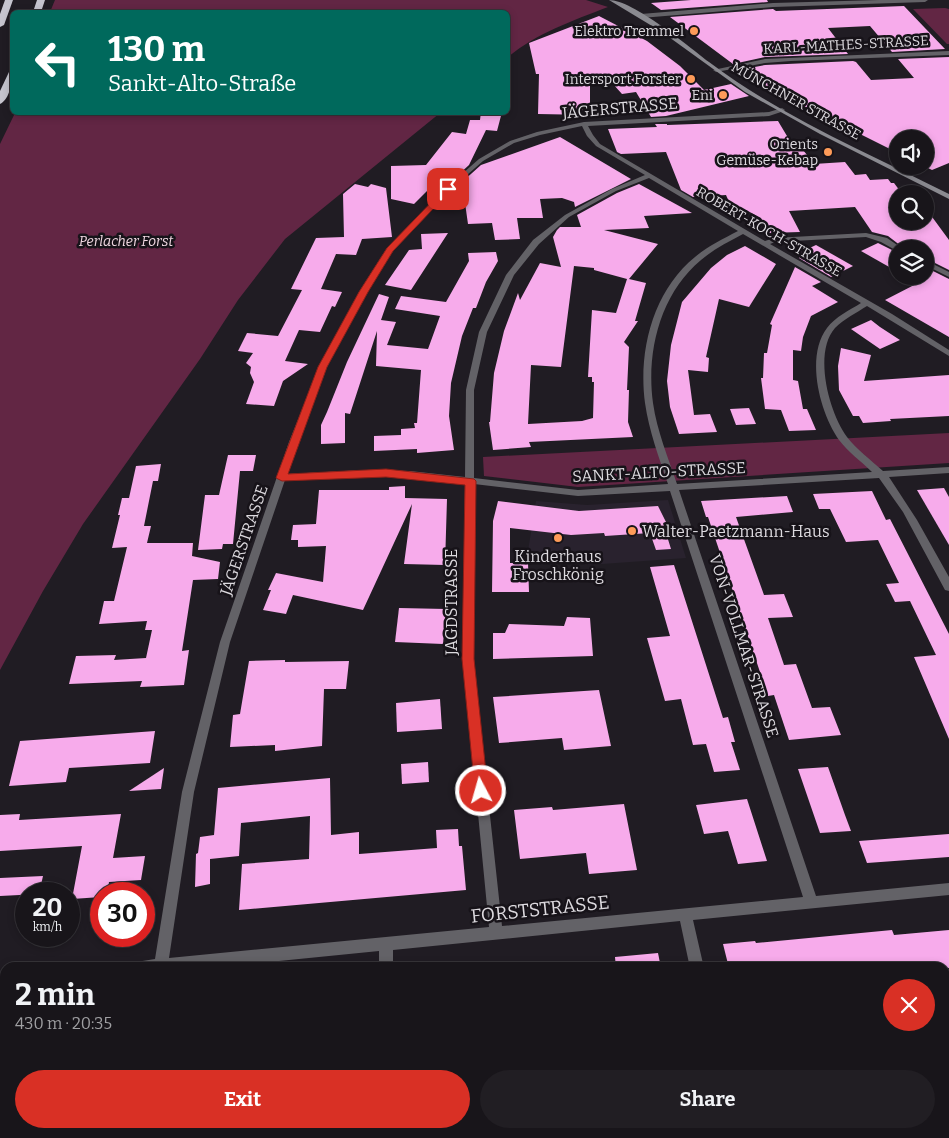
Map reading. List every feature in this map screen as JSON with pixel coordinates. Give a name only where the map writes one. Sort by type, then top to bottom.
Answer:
[{"type":"highway","points":[[0,25],[10,0]]},
{"type":"highway","points":[[0,101],[10,78]]},
{"type":"main road","name":"MÜNCHNER STRASSE","points":[[612,0],[641,16],[716,70],[782,110],[949,197]]},
{"type":"street","points":[[641,16],[764,5],[925,0]]},
{"type":"street","name":"KARL-MATHES-STRASSE","points":[[716,70],[765,61],[791,59],[949,53]]},
{"type":"street","name":"JÄGERSTRASSE","points":[[161,962],[188,792],[225,642],[323,367],[363,292],[390,250],[448,189],[481,160],[512,142],[539,133],[584,124],[769,114],[782,110]]},
{"type":"street","name":"ROBERT-KOCH-STRASSE","points":[[584,124],[590,136],[598,145],[764,244],[868,303],[949,354]]},
{"type":"street","name":"JAGDSTRASSE","points":[[496,932],[468,659],[470,390],[483,332],[510,275],[536,242],[567,216],[614,190],[649,176]]},
{"type":"street","name":"VON-VOLLMAR-STRASSE","points":[[743,231],[714,246],[692,263],[672,287],[658,312],[651,336],[648,372],[650,402],[656,430],[674,487],[811,902]]},
{"type":"street","points":[[764,244],[774,240],[866,236],[889,243]]},
{"type":"street","points":[[934,267],[949,276]]},
{"type":"street","points":[[868,303],[843,318],[830,330],[822,350],[820,374],[831,416],[842,438],[890,484],[920,533],[949,587]]},
{"type":"street","name":"SANKT-ALTO-STRASSE","points":[[282,478],[386,473],[578,493],[949,470]]},
{"type":"street","name":"FORSTSTRASSE","points":[[192,962],[949,889]]},
{"type":"street","points":[[684,914],[696,962]]},
{"type":"street","points":[[386,943],[386,962]]},
{"type":"shaded area","name":"Walter-Paetzmann-Haus","points":[[668,500],[686,558],[588,565],[585,558],[527,557],[536,501],[587,505]]},
{"type":"green space","points":[[55,0],[586,0],[608,7],[543,34],[510,56],[510,10],[51,10]]},
{"type":"green space","points":[[913,9],[949,9],[949,44]]},
{"type":"green space","name":"Perlacher Forst","points":[[14,115],[438,115],[285,239],[238,300],[200,359],[83,524],[43,591],[0,670],[0,144]]},
{"type":"green space","points":[[949,433],[949,463],[578,487],[484,476],[483,457]]},
{"type":"building","points":[[691,0],[767,0],[768,2],[661,10],[651,3]]},
{"type":"building","points":[[904,6],[945,49],[892,52],[870,26],[828,28],[848,54],[765,57],[733,64],[670,17],[773,9],[776,11]]},
{"type":"building","points":[[599,16],[647,41],[680,66],[704,90],[731,84],[749,96],[666,116],[651,117],[636,92],[622,94],[613,84],[590,83],[590,115],[538,114],[539,74],[536,74],[529,43]]},
{"type":"building","points":[[949,57],[949,163],[934,169],[934,130],[889,130],[889,148],[762,85],[739,70],[765,65],[853,61],[871,80],[914,78],[898,59]]},
{"type":"building","points":[[481,115],[501,115],[497,131],[486,130],[469,165],[457,176],[442,176],[414,204],[391,199],[391,166],[426,165],[452,132],[466,134],[470,120],[480,120]]},
{"type":"building","points":[[778,121],[790,141],[796,141],[814,164],[845,162],[855,175],[866,174],[870,180],[888,179],[891,183],[894,183],[896,185],[889,185],[889,230],[934,230],[934,220],[949,240],[949,270],[934,262],[934,240],[893,240],[888,236],[872,232],[855,207],[789,211],[800,232],[768,233],[761,218],[746,210],[733,211],[726,195],[693,197],[681,190],[666,152],[621,154],[617,152],[608,129],[657,127],[655,124]]},
{"type":"building","points":[[560,137],[631,179],[575,207],[574,202],[562,198],[540,199],[543,218],[517,218],[520,239],[495,240],[492,223],[468,224],[462,182],[481,165]]},
{"type":"building","points":[[355,184],[368,187],[371,184],[386,188],[392,237],[362,239],[356,255],[336,254],[321,289],[342,292],[335,307],[332,306],[320,332],[299,330],[285,361],[308,364],[283,381],[274,406],[246,404],[254,382],[250,373],[251,367],[246,363],[253,353],[238,351],[247,333],[278,336],[302,290],[291,289],[316,238],[344,237],[343,194]]},
{"type":"building","points":[[639,184],[692,213],[644,216],[649,228],[604,230],[658,244],[629,279],[646,283],[635,321],[638,321],[624,342],[629,347],[628,422],[633,437],[529,442],[531,447],[493,450],[489,422],[494,373],[504,331],[518,293],[520,300],[540,263],[561,267],[553,237],[557,230],[560,227],[581,227],[577,215],[617,193]],"holes":[[[574,266],[594,268],[594,270],[627,279],[616,313],[592,310],[588,377],[592,377],[592,382],[594,382],[593,418],[582,421],[528,424],[531,365],[561,367]]]},
{"type":"building","points":[[448,233],[411,290],[385,285],[409,250],[422,249],[421,234]]},
{"type":"building","points":[[878,243],[889,248],[889,267],[861,251]]},
{"type":"building","points":[[816,245],[853,266],[831,277],[799,258],[801,252]]},
{"type":"building","points":[[745,246],[776,264],[749,307],[719,299],[706,357],[709,358],[708,372],[688,370],[694,415],[710,414],[717,432],[679,434],[670,407],[667,381],[671,345],[682,302],[711,268],[727,255]]},
{"type":"building","points":[[496,252],[498,261],[486,282],[476,308],[473,308],[462,336],[451,383],[449,416],[454,450],[417,453],[417,449],[374,451],[374,436],[401,435],[401,429],[415,428],[414,423],[417,423],[421,370],[376,366],[377,331],[350,414],[345,413],[345,443],[321,444],[321,425],[347,362],[379,294],[389,297],[381,320],[396,322],[387,345],[428,349],[440,316],[395,309],[401,296],[446,302],[469,261],[468,253]]},
{"type":"building","points":[[795,267],[821,282],[812,286],[838,302],[811,316],[803,337],[801,351],[793,350],[793,380],[798,381],[803,409],[807,409],[816,430],[789,431],[781,410],[765,409],[761,378],[763,378],[764,353],[767,353],[772,325],[770,324]]},
{"type":"building","points":[[934,272],[949,279],[949,337],[885,300],[914,285],[934,285]]},
{"type":"building","points":[[871,320],[900,340],[880,349],[851,329]]},
{"type":"building","points":[[841,348],[871,355],[864,381],[949,375],[949,416],[890,419],[891,421],[863,423],[859,416],[853,416],[839,390],[838,366]]},
{"type":"building","points":[[749,408],[756,424],[736,425],[730,409]]},
{"type":"building","points":[[228,455],[256,455],[253,471],[240,471],[233,544],[223,544],[222,549],[198,550],[205,495],[219,495]]},
{"type":"building","points":[[161,464],[158,481],[153,481],[144,526],[151,526],[147,543],[193,543],[192,556],[220,562],[218,579],[193,580],[182,651],[189,650],[184,685],[140,687],[142,681],[69,684],[76,656],[116,655],[114,660],[146,658],[152,630],[145,630],[147,621],[99,624],[104,601],[114,601],[127,547],[112,548],[122,498],[129,498],[136,466]]},
{"type":"building","points":[[405,486],[405,498],[447,499],[445,565],[404,564],[412,504],[363,610],[293,595],[286,614],[263,610],[271,590],[268,590],[276,573],[323,582],[326,546],[298,547],[298,540],[291,540],[293,525],[316,524],[319,490],[389,490],[389,487]]},
{"type":"building","points":[[944,488],[949,497],[949,545],[917,490]]},
{"type":"building","points":[[872,491],[886,520],[890,519],[949,634],[949,739],[914,657],[936,655],[910,601],[895,602],[886,584],[899,583],[878,540],[846,542],[830,509],[819,509],[813,494]]},
{"type":"building","points":[[787,496],[793,512],[736,517],[764,595],[784,594],[793,617],[768,618],[784,665],[796,664],[812,708],[830,707],[841,735],[789,740],[774,695],[768,696],[701,501]]},
{"type":"building","points":[[498,501],[579,511],[658,506],[666,522],[663,523],[671,549],[656,550],[650,533],[605,536],[604,533],[571,535],[510,528],[510,563],[528,563],[529,592],[492,592],[493,521]]},
{"type":"building","points":[[674,565],[723,718],[728,717],[735,742],[731,742],[740,770],[714,772],[706,744],[693,745],[681,699],[665,701],[647,638],[670,636],[650,567]]},
{"type":"building","points":[[399,608],[446,609],[443,644],[395,642]]},
{"type":"building","points":[[567,617],[590,618],[593,656],[493,659],[493,633],[505,633],[509,624],[564,626]]},
{"type":"building","points":[[285,660],[285,662],[349,661],[346,689],[324,689],[322,746],[275,751],[275,745],[230,747],[233,715],[240,714],[249,661]]},
{"type":"building","points":[[599,690],[611,746],[564,750],[562,738],[499,743],[493,697]]},
{"type":"building","points":[[440,699],[442,729],[397,732],[396,703]]},
{"type":"building","points":[[155,731],[150,763],[69,768],[66,782],[9,786],[20,741]]},
{"type":"building","points":[[428,762],[429,782],[402,784],[401,764]]},
{"type":"building","points":[[828,767],[851,831],[820,833],[798,769]]},
{"type":"building","points":[[164,768],[161,789],[129,791]]},
{"type":"building","points":[[330,778],[331,835],[359,832],[359,854],[437,848],[436,830],[458,829],[459,846],[462,846],[466,890],[239,910],[242,864],[309,859],[310,816],[241,823],[239,856],[210,859],[210,884],[195,887],[196,854],[198,853],[200,837],[214,835],[218,788]]},
{"type":"building","points":[[747,799],[767,861],[738,864],[728,831],[704,834],[696,805]]},
{"type":"building","points":[[624,804],[637,870],[589,874],[586,853],[520,859],[514,810],[552,807],[553,810]]},
{"type":"building","points":[[20,814],[19,820],[121,814],[113,858],[145,856],[141,880],[90,882],[90,898],[80,898],[80,882],[75,882],[82,846],[0,851],[0,815]]},
{"type":"building","points":[[949,834],[949,857],[867,863],[859,841]]},
{"type":"building","points":[[43,876],[42,882],[15,882],[15,895],[0,896],[0,878]]},
{"type":"building","points":[[892,930],[894,935],[949,930],[949,962],[728,962],[723,944],[755,941],[756,943]]},
{"type":"building","points":[[658,953],[660,962],[615,962],[615,957]]},
{"type":"place","name":"Elektro Tremmel","points":[[694,31]]},
{"type":"place","name":"Intersport Forster","points":[[691,79]]},
{"type":"place","name":"Eni","points":[[723,95]]},
{"type":"place","name":"Orients Gemüse-Kebap","points":[[828,152]]},
{"type":"place","name":"Walter-Paetzmann-Haus","points":[[632,531]]},
{"type":"place","name":"Kinderhaus Froschkönig","points":[[558,538]]},
{"type":"route","points":[[448,189],[390,250],[363,292],[323,367],[293,442],[282,478],[386,473],[470,481],[468,659],[481,791]]}]
